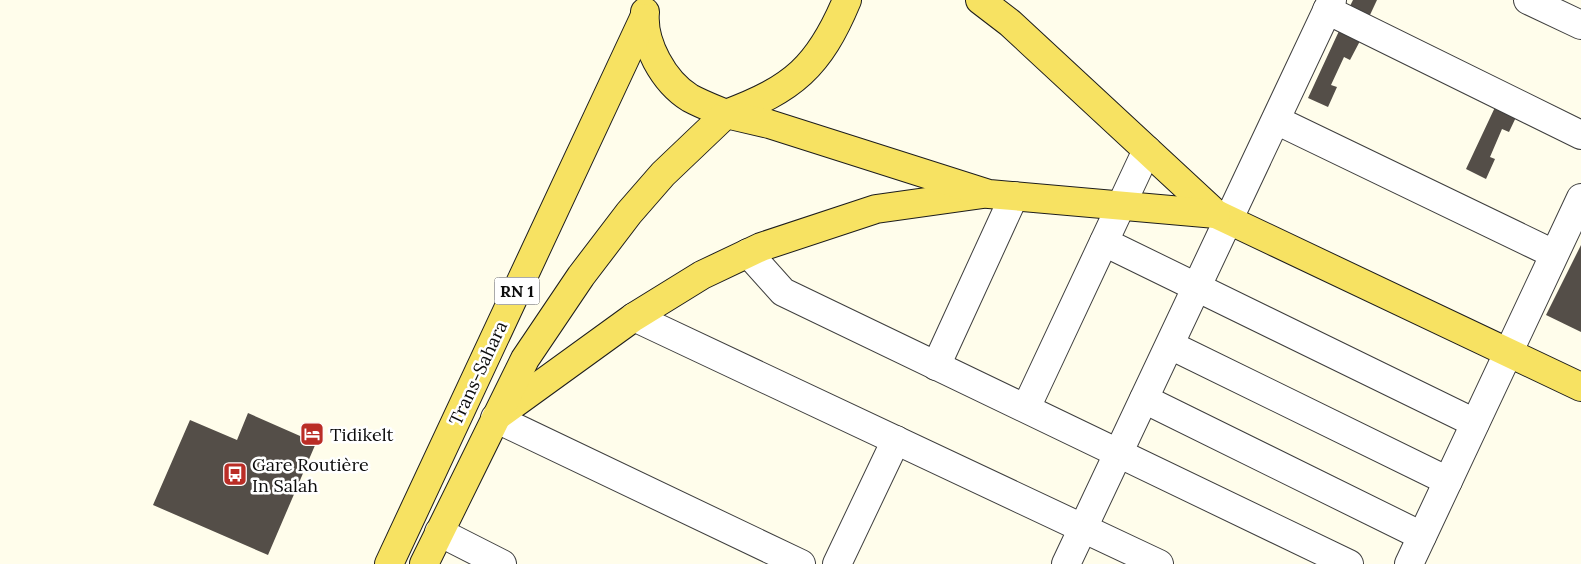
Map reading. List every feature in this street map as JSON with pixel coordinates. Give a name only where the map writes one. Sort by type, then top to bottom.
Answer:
[{"type":"main road","points":[[726,114],[760,101],[788,85],[815,61],[835,29],[847,0]]},
{"type":"main road","points":[[980,0],[1005,12],[1147,150],[1222,217],[1581,388]]},
{"type":"main road","points":[[645,9],[649,45],[664,73],[689,97],[726,114],[769,124],[1002,195]]},
{"type":"main road","name":"Trans-Sahara","points":[[389,564],[645,9]]},
{"type":"main road","name":"Trans-Sahara","points":[[424,564],[525,359],[582,276],[629,213],[664,174],[726,114]]},
{"type":"main road","points":[[495,418],[634,317],[702,275],[748,253],[820,226],[876,209],[1002,195],[1222,217]]},
{"type":"street","points":[[1528,0],[1581,25]]},
{"type":"street","points":[[1066,564],[1197,287],[1222,217],[1276,120],[1330,5],[1581,135]]},
{"type":"street","points":[[1276,120],[1554,254]]},
{"type":"street","points":[[1026,408],[1147,150]]},
{"type":"street","points":[[936,366],[1002,195]]},
{"type":"street","points":[[1409,564],[1581,198]]},
{"type":"street","points":[[1104,242],[1475,423]]},
{"type":"street","points":[[748,253],[783,292],[1349,564]]},
{"type":"street","points":[[634,317],[1160,564]]},
{"type":"street","points":[[1170,345],[1448,481]]},
{"type":"street","points":[[1144,399],[1422,536]]},
{"type":"street","points":[[495,418],[801,564]]},
{"type":"street","points":[[837,564],[896,440]]},
{"type":"street","points":[[439,532],[502,564]]},
{"type":"building","points":[[1353,0],[1377,0],[1369,17],[1349,8]]},
{"type":"building","points":[[1339,31],[1360,41],[1350,60],[1344,57],[1331,85],[1337,87],[1328,107],[1308,98]]},
{"type":"building","points":[[1497,103],[1518,113],[1509,132],[1502,129],[1490,157],[1495,159],[1486,179],[1466,169]]},
{"type":"building","points":[[1581,245],[1581,332],[1546,315]]},
{"type":"building","name":"Gare Routière In Salah","points":[[248,413],[316,443],[268,555],[153,505],[190,420],[237,440]]},
{"type":"place","name":"Tidikelt","points":[[312,434]]},
{"type":"place","name":"Gare Routière In Salah","points":[[235,474]]}]
